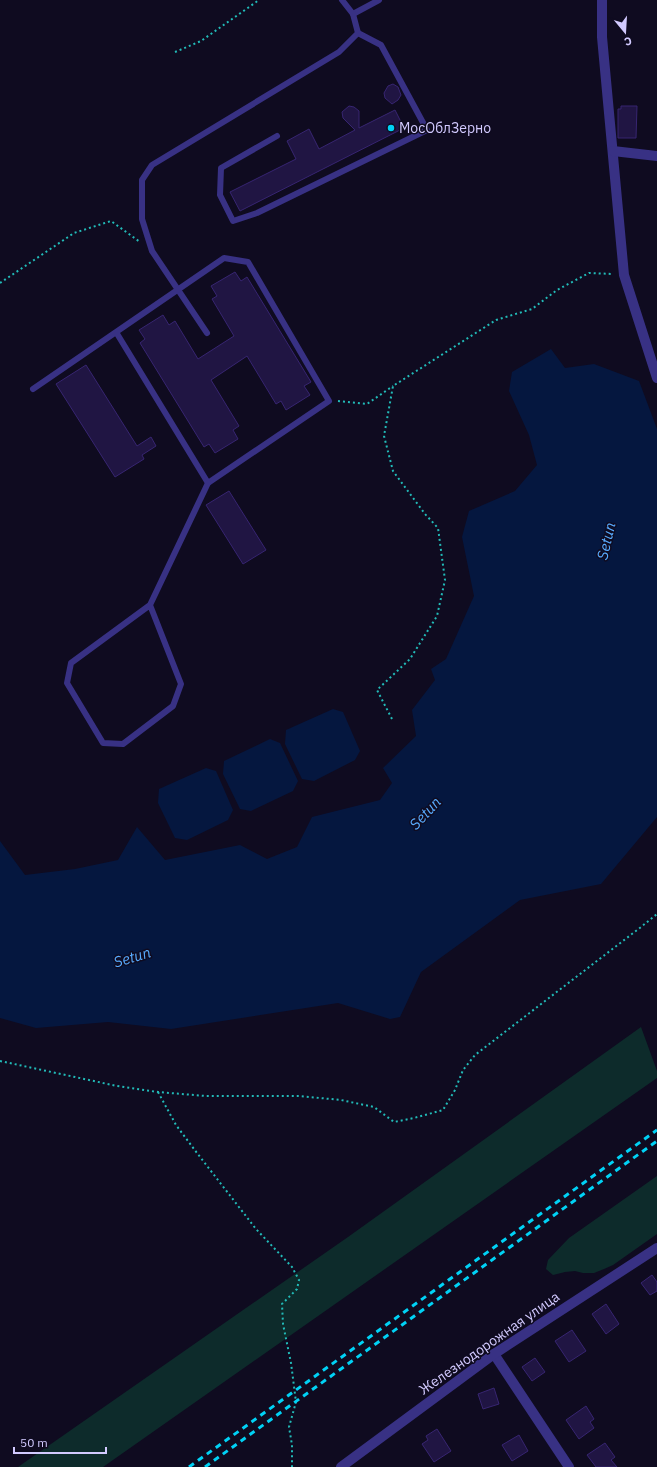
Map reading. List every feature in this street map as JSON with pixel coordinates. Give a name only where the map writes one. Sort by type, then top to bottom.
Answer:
[{"type":"street","points":[[602,0],[602,37],[624,275],[657,378]]},
{"type":"street","points":[[613,151],[657,156]]},
{"type":"street","name":"Железнодорожная улица","points":[[341,1467],[494,1354],[657,1248]]},
{"type":"street","points":[[494,1354],[569,1467]]},
{"type":"lane","points":[[277,136],[221,168],[220,195],[233,221],[257,214],[427,130],[381,45],[358,33],[353,14],[342,0]]},
{"type":"lane","points":[[353,14],[379,0]]},
{"type":"lane","points":[[207,333],[179,289],[152,251],[142,219],[142,180],[152,165],[339,52],[358,33]]},
{"type":"lane","points":[[33,389],[224,258],[248,262],[329,401],[208,483],[150,605],[71,663],[68,683],[103,743],[123,744],[173,706],[181,684],[150,605]]},
{"type":"lane","points":[[116,332],[208,483]]},
{"type":"path","points":[[175,52],[201,41],[259,0]]},
{"type":"path","points":[[0,283],[74,233],[111,221],[152,251]]},
{"type":"path","points":[[329,401],[367,404],[496,320],[532,309],[557,290],[589,273],[624,275]]},
{"type":"path","points":[[392,719],[377,690],[410,659],[437,616],[445,580],[438,528],[425,514],[393,471],[384,436],[393,386]]},
{"type":"path","points":[[0,1061],[117,1086],[158,1092],[206,1096],[299,1096],[341,1100],[374,1107],[394,1122],[414,1118],[443,1110],[455,1090],[463,1070],[475,1055],[657,914]]},
{"type":"path","points":[[158,1092],[176,1125],[256,1229],[292,1267],[299,1280],[297,1289],[282,1304],[283,1324],[291,1363],[296,1402],[289,1427],[292,1445],[292,1467]]},
{"type":"green space","points":[[641,1027],[657,1071],[657,1078],[103,1467],[18,1467],[348,1237]]},
{"type":"green space","points":[[657,1176],[657,1234],[613,1265],[594,1273],[575,1271],[553,1275],[546,1269],[548,1260],[569,1238]]},
{"type":"water","name":"Setun","points":[[551,349],[565,368],[594,364],[639,381],[657,429],[657,817],[601,884],[520,900],[421,972],[400,1017],[390,1019],[338,1003],[171,1029],[108,1022],[36,1028],[0,1018],[0,841],[25,875],[75,869],[118,860],[137,827],[165,860],[240,845],[267,859],[297,847],[312,817],[380,800],[392,783],[383,768],[416,736],[412,710],[435,680],[431,669],[446,659],[474,596],[462,537],[469,511],[515,491],[537,465],[529,435],[509,391],[512,372]]},
{"type":"water","points":[[333,709],[343,712],[360,751],[355,760],[314,781],[302,779],[285,744],[286,730]]},
{"type":"water","points":[[270,739],[280,743],[298,781],[293,791],[251,811],[240,809],[223,774],[224,761]]},
{"type":"water","points":[[206,768],[216,771],[233,810],[228,820],[187,840],[175,838],[158,803],[159,789]]},
{"type":"building","points":[[393,84],[398,87],[401,95],[398,100],[392,104],[385,98],[384,93],[388,86]]},
{"type":"building","points":[[349,106],[354,107],[359,111],[359,128],[395,110],[404,128],[240,211],[230,192],[296,159],[287,141],[309,129],[319,149],[355,130],[343,118],[342,112]]},
{"type":"building","points":[[621,106],[637,106],[636,138],[618,138],[618,109],[621,109]]},
{"type":"building","points":[[235,272],[241,281],[247,277],[311,382],[304,386],[310,395],[286,410],[281,401],[276,404],[247,356],[211,380],[239,426],[233,430],[238,439],[215,453],[209,444],[204,447],[140,343],[145,339],[139,330],[163,315],[169,325],[175,321],[198,359],[234,336],[212,299],[217,296],[211,286]]},
{"type":"building","points":[[86,365],[137,446],[151,437],[156,446],[142,455],[144,459],[115,477],[56,384]]},
{"type":"building","points":[[229,491],[266,550],[243,564],[206,505]]},
{"type":"building","points":[[652,1275],[657,1282],[657,1291],[650,1295],[641,1283]]},
{"type":"building","points":[[606,1304],[619,1324],[606,1334],[592,1314]]},
{"type":"building","points":[[572,1330],[586,1351],[569,1362],[555,1341]]},
{"type":"building","points":[[535,1358],[545,1372],[532,1381],[522,1367]]},
{"type":"building","points":[[494,1388],[499,1404],[483,1409],[478,1394]]},
{"type":"building","points":[[586,1406],[594,1419],[590,1422],[594,1428],[579,1439],[566,1420]]},
{"type":"building","points":[[437,1429],[451,1451],[434,1462],[422,1444],[428,1440],[426,1436]]},
{"type":"building","points":[[519,1435],[528,1451],[512,1461],[502,1445]]},
{"type":"building","points":[[605,1443],[615,1457],[611,1460],[617,1467],[596,1467],[587,1455]]},
{"type":"railway","points":[[189,1467],[657,1130]]},
{"type":"railway","points":[[205,1467],[657,1141]]},
{"type":"place","name":"МосОблЗерно","points":[[391,128]]}]
